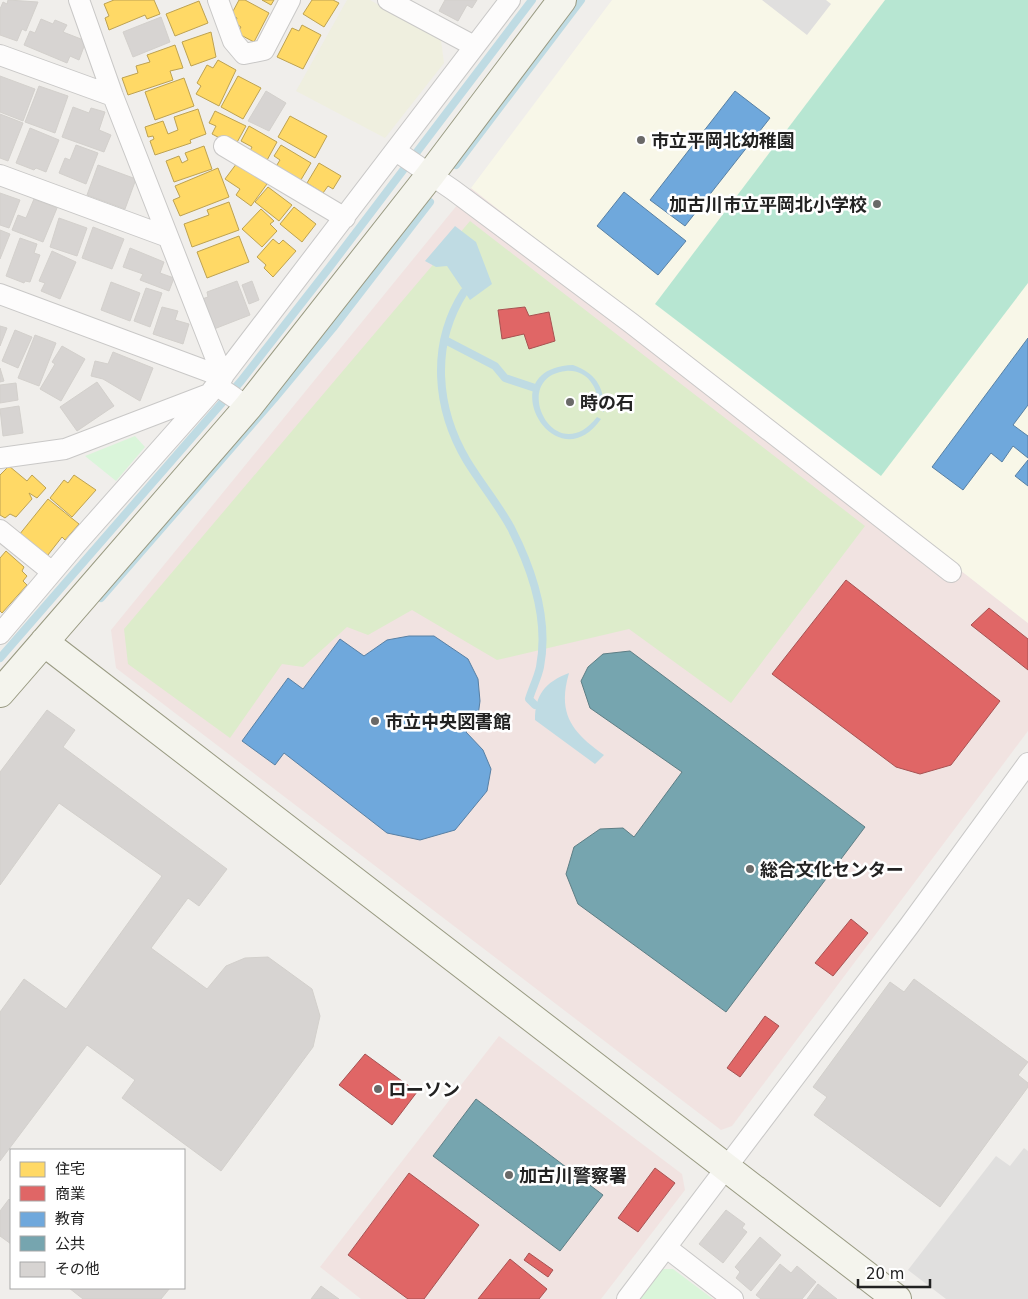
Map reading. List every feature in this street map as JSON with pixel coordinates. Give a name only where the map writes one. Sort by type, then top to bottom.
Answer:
[{"type":"street","points":[[79,0],[113,96],[168,237],[216,385]]},
{"type":"street","points":[[218,0],[233,40],[244,54],[264,50],[290,0]]},
{"type":"street","points":[[388,0],[474,46]]},
{"type":"street","points":[[0,634],[216,385],[510,0]]},
{"type":"street","points":[[0,692],[44,642],[241,403],[424,169],[562,0]]},
{"type":"street","points":[[0,55],[113,96]]},
{"type":"street","points":[[224,146],[345,218]]},
{"type":"street","points":[[396,151],[424,169],[631,323],[951,572]]},
{"type":"street","points":[[0,175],[168,237]]},
{"type":"street","points":[[0,294],[216,385],[241,403]]},
{"type":"street","points":[[0,458],[64,449],[216,385]]},
{"type":"street","points":[[0,530],[52,572]]},
{"type":"street","points":[[44,642],[897,1299]]},
{"type":"street","points":[[627,1299],[910,926],[1028,762]]},
{"type":"street","points":[[666,1248],[733,1299]]},
{"type":"shaded area","name":"加古川市立平岡北小学校","points":[[612,0],[1028,0],[1028,623],[471,188]]},
{"type":"shaded area","points":[[762,0],[826,0],[831,4],[807,35]]},
{"type":"shaded area","points":[[471,188],[1028,623],[1028,731],[732,1126],[721,1130],[116,668],[111,630]]},
{"type":"shaded area","points":[[499,1036],[682,1174],[685,1190],[601,1299],[361,1299],[320,1267]]},
{"type":"shaded area","points":[[1024,1148],[1028,1151],[1028,1299],[946,1299],[908,1270],[996,1156],[1010,1166]]},
{"type":"green space","points":[[347,0],[370,0],[441,40],[444,63],[385,138],[296,91]]},
{"type":"green space","name":"加古川市立平岡北小学校","points":[[885,0],[1028,0],[1028,283],[881,476],[655,304]]},
{"type":"green space","points":[[470,221],[865,526],[731,703],[629,629],[497,660],[412,610],[368,635],[347,627],[303,667],[282,664],[230,738],[128,664],[124,629]]},
{"type":"green space","points":[[135,436],[145,447],[116,481],[85,456]]},
{"type":"green space","points":[[661,1269],[673,1269],[713,1299],[638,1299]]},
{"type":"water","points":[[455,226],[476,242],[492,284],[470,300],[447,266],[436,267],[425,261]]},
{"type":"water","points":[[573,365],[588,372],[598,382],[603,396],[604,412],[598,409],[595,388],[581,373],[566,371],[549,377],[540,388],[539,403],[544,417],[553,428],[566,434],[581,431],[597,417],[601,419],[583,436],[565,439],[550,432],[538,418],[532,401],[535,384],[548,371]]},
{"type":"water","points":[[569,673],[566,687],[566,711],[576,730],[604,755],[595,764],[535,720],[537,703],[543,690],[554,681]]},
{"type":"building: 住宅","points":[[114,0],[154,0],[160,14],[147,19],[145,15],[109,30],[105,18],[109,16],[104,4]]},
{"type":"building: 住宅","points":[[239,0],[245,0],[269,13],[254,42],[237,33],[241,27],[235,23],[237,18],[231,15]]},
{"type":"building: 住宅","points":[[262,0],[274,0],[271,5]]},
{"type":"building: 住宅","points":[[312,0],[333,0],[339,3],[324,27],[303,14]]},
{"type":"building: 住宅","points":[[199,1],[208,23],[175,36],[166,14]]},
{"type":"building: 住宅","points":[[302,25],[321,35],[303,69],[277,57],[292,28],[299,31]]},
{"type":"building: 住宅","points":[[211,32],[216,57],[191,66],[182,42]]},
{"type":"building: 住宅","points":[[175,45],[183,68],[170,71],[173,80],[128,95],[122,78],[138,73],[136,66],[150,62],[147,55]]},
{"type":"building: 住宅","points":[[218,60],[236,70],[219,106],[196,94],[201,86],[197,83],[207,65],[213,68]]},
{"type":"building: 住宅","points":[[238,76],[261,88],[243,119],[221,107]]},
{"type":"building: 住宅","points":[[184,78],[194,106],[155,120],[145,92]]},
{"type":"building: 住宅","points":[[198,109],[206,134],[190,140],[191,143],[155,155],[150,141],[154,139],[153,136],[148,137],[145,127],[163,121],[168,134],[178,130],[174,117]]},
{"type":"building: 住宅","points":[[215,111],[246,126],[235,146],[212,134],[216,126],[209,123]]},
{"type":"building: 住宅","points":[[290,116],[327,136],[315,158],[278,137]]},
{"type":"building: 住宅","points":[[249,126],[277,142],[266,162],[249,153],[252,147],[241,141]]},
{"type":"building: 住宅","points":[[281,145],[311,163],[299,183],[275,168],[280,160],[274,156]]},
{"type":"building: 住宅","points":[[204,146],[212,169],[174,182],[166,161],[179,156],[182,163],[188,160],[185,153]]},
{"type":"building: 住宅","points":[[237,163],[267,184],[251,206],[236,195],[240,189],[225,179]]},
{"type":"building: 住宅","points":[[319,163],[341,176],[333,189],[328,186],[323,193],[307,183]]},
{"type":"building: 住宅","points":[[218,168],[229,197],[180,216],[173,200],[180,197],[175,186]]},
{"type":"building: 住宅","points":[[268,187],[292,205],[279,221],[255,202]]},
{"type":"building: 住宅","points":[[229,202],[239,230],[192,247],[184,224],[209,215],[207,210]]},
{"type":"building: 住宅","points":[[294,207],[316,224],[302,242],[280,224]]},
{"type":"building: 住宅","points":[[261,209],[274,221],[270,224],[277,231],[262,247],[242,229]]},
{"type":"building: 住宅","points":[[239,236],[249,262],[207,278],[197,252]]},
{"type":"building: 住宅","points":[[273,239],[279,244],[283,240],[296,251],[273,277],[264,268],[266,265],[257,257]]},
{"type":"building: 住宅","points":[[9,466],[27,481],[32,475],[46,488],[37,498],[29,493],[32,499],[16,517],[10,514],[5,518],[0,515],[0,475]]},
{"type":"building: 住宅","points":[[74,475],[96,490],[72,517],[50,498],[64,480],[68,483]]},
{"type":"building: 住宅","points":[[48,499],[79,524],[65,540],[62,537],[44,560],[19,535]]},
{"type":"building: 住宅","points":[[6,551],[24,567],[22,571],[27,576],[23,581],[27,585],[2,613],[0,611],[0,558]]},
{"type":"building: 商業","points":[[525,307],[529,316],[549,312],[555,341],[529,349],[524,334],[502,339],[498,310]]},
{"type":"building: 商業","points":[[846,580],[1000,701],[951,765],[920,774],[896,767],[772,674]]},
{"type":"building: 商業","points":[[989,608],[1028,639],[1028,670],[971,625]]},
{"type":"building: 商業","points":[[851,919],[868,933],[833,976],[815,963]]},
{"type":"building: 商業","points":[[765,1016],[779,1026],[740,1077],[727,1068]]},
{"type":"building: 商業","name":"ローソン","points":[[365,1054],[417,1092],[392,1125],[339,1085]]},
{"type":"building: 商業","points":[[655,1168],[675,1183],[638,1232],[618,1218]]},
{"type":"building: 商業","points":[[409,1173],[479,1225],[424,1299],[408,1299],[348,1255]]},
{"type":"building: 商業","points":[[529,1253],[553,1270],[548,1277],[524,1260]]},
{"type":"building: 商業","points":[[510,1259],[547,1289],[539,1299],[478,1299]]},
{"type":"building: 教育","points":[[735,91],[770,118],[685,226],[650,200]]},
{"type":"building: 教育","points":[[624,192],[686,241],[658,275],[597,226]]},
{"type":"building: 教育","points":[[1028,338],[1028,405],[1013,425],[1028,436],[1028,458],[1013,446],[1002,462],[991,453],[963,490],[932,467]]},
{"type":"building: 教育","points":[[1028,460],[1028,486],[1015,476]]},
{"type":"building: 教育","points":[[409,636],[434,636],[468,659],[478,679],[480,701],[478,716],[466,732],[483,750],[491,769],[487,791],[455,830],[420,840],[387,833],[284,753],[275,765],[242,741],[288,678],[303,689],[340,639],[364,656],[387,640]]},
{"type":"building: 公共","points":[[630,651],[865,827],[726,1012],[578,904],[566,874],[574,847],[600,829],[623,828],[634,837],[682,772],[590,708],[581,681],[588,667],[603,654]]},
{"type":"building: 公共","points":[[476,1099],[603,1195],[560,1251],[433,1156]]},
{"type":"building: その他","points":[[8,0],[38,2],[26,31],[22,29],[17,41],[0,35],[0,9],[3,2],[7,4]]},
{"type":"building: その他","points":[[445,0],[477,0],[472,8],[467,5],[458,21],[439,11]]},
{"type":"building: その他","points":[[161,17],[170,42],[133,57],[123,32]]},
{"type":"building: その他","points":[[41,19],[53,24],[55,20],[67,25],[63,32],[86,41],[79,60],[70,56],[67,63],[24,45],[30,31],[35,33]]},
{"type":"building: その他","points":[[0,76],[35,89],[23,121],[0,112]]},
{"type":"building: その他","points":[[39,86],[68,96],[55,133],[25,122]]},
{"type":"building: その他","points":[[266,91],[286,103],[269,131],[248,121]]},
{"type":"building: その他","points":[[73,107],[89,113],[91,108],[105,112],[99,130],[111,135],[104,152],[62,137]]},
{"type":"building: その他","points":[[0,114],[23,123],[8,161],[0,158]]},
{"type":"building: その他","points":[[30,128],[59,140],[46,172],[36,168],[34,170],[16,163]]},
{"type":"building: その他","points":[[76,145],[98,153],[86,184],[59,173],[65,158],[70,160]]},
{"type":"building: その他","points":[[98,165],[136,179],[125,209],[87,195]]},
{"type":"building: その他","points":[[0,193],[20,200],[9,228],[0,225]]},
{"type":"building: その他","points":[[34,199],[57,208],[43,242],[12,230],[18,215],[26,218]]},
{"type":"building: その他","points":[[59,218],[87,228],[77,256],[50,247]]},
{"type":"building: その他","points":[[93,227],[124,239],[112,269],[82,258]]},
{"type":"building: その他","points":[[0,230],[10,234],[0,259]]},
{"type":"building: その他","points":[[20,238],[37,244],[34,253],[40,255],[30,282],[25,281],[24,283],[6,276]]},
{"type":"building: その他","points":[[130,248],[164,262],[160,273],[174,278],[169,291],[140,280],[143,274],[123,267]]},
{"type":"building: その他","points":[[52,251],[76,262],[60,299],[41,291],[45,283],[39,281]]},
{"type":"building: その他","points":[[237,281],[250,315],[214,329],[202,299],[208,297],[207,292]]},
{"type":"building: その他","points":[[252,281],[259,300],[249,304],[242,285]]},
{"type":"building: その他","points":[[111,282],[140,293],[130,321],[101,310]]},
{"type":"building: その他","points":[[146,288],[162,293],[150,327],[134,321]]},
{"type":"building: その他","points":[[162,307],[178,311],[175,320],[189,324],[183,344],[153,334]]},
{"type":"building: その他","points":[[0,326],[7,328],[0,346]]},
{"type":"building: その他","points":[[15,330],[32,337],[18,368],[2,361]]},
{"type":"building: その他","points":[[35,335],[56,343],[39,386],[18,378]]},
{"type":"building: その他","points":[[62,346],[85,359],[61,401],[40,389],[55,364],[52,362]]},
{"type":"building: その他","points":[[113,352],[153,368],[140,401],[103,379],[91,376],[95,361],[108,364]]},
{"type":"building: その他","points":[[0,368],[4,381],[0,382]]},
{"type":"building: その他","points":[[97,382],[114,406],[77,431],[60,407]]},
{"type":"building: その他","points":[[16,383],[18,400],[0,403],[0,385]]},
{"type":"building: その他","points":[[19,406],[23,433],[3,436],[0,409]]},
{"type":"building: その他","points":[[47,710],[75,730],[63,747],[227,869],[199,906],[188,898],[151,948],[207,989],[226,966],[245,958],[268,957],[312,989],[320,1016],[313,1047],[221,1171],[122,1098],[135,1080],[87,1045],[0,1161],[0,1012],[24,979],[66,1009],[162,876],[59,803],[0,885],[0,772]]},
{"type":"building: その他","points":[[914,979],[1028,1062],[1018,1075],[1028,1083],[1028,1087],[940,1207],[814,1115],[827,1097],[813,1087],[890,982],[904,992]]},
{"type":"building: その他","points":[[9,1199],[10,1243],[0,1236],[0,1211]]},
{"type":"building: その他","points":[[726,1210],[745,1224],[742,1228],[747,1232],[723,1263],[699,1244]]},
{"type":"building: その他","points":[[760,1237],[781,1255],[751,1291],[736,1278],[740,1272],[735,1267]]},
{"type":"building: その他","points":[[780,1264],[791,1273],[797,1266],[816,1282],[802,1299],[761,1299],[756,1295]]},
{"type":"building: その他","points":[[818,1284],[837,1299],[807,1299]]},
{"type":"building: その他","points":[[321,1286],[339,1299],[311,1299]]},
{"type":"building: その他","points":[[70,1289],[169,1289],[161,1299],[83,1299]]},
{"type":"waterway","points":[[0,658],[241,381],[532,0]]},
{"type":"waterway","points":[[456,165],[581,0]]},
{"type":"waterway","points":[[101,598],[274,399],[333,328],[430,202]]},
{"type":"waterway","points":[[464,292],[453,312],[446,333],[442,355],[443,399],[457,441],[467,461],[511,528],[532,578],[537,595],[542,631],[540,667],[529,699],[535,705]]},
{"type":"waterway","points":[[445,340],[495,366],[505,378],[535,388]]},
{"type":"place","name":"市立平岡北幼稚園","points":[[641,140]]},
{"type":"place","name":"加古川市立平岡北小学校","points":[[877,204]]},
{"type":"place","name":"時の石","points":[[570,402]]},
{"type":"place","name":"市立中央図書館","points":[[375,721]]},
{"type":"place","name":"総合文化センター","points":[[750,869]]},
{"type":"place","name":"ローソン","points":[[378,1089]]},
{"type":"place","name":"加古川警察署","points":[[509,1175]]}]
